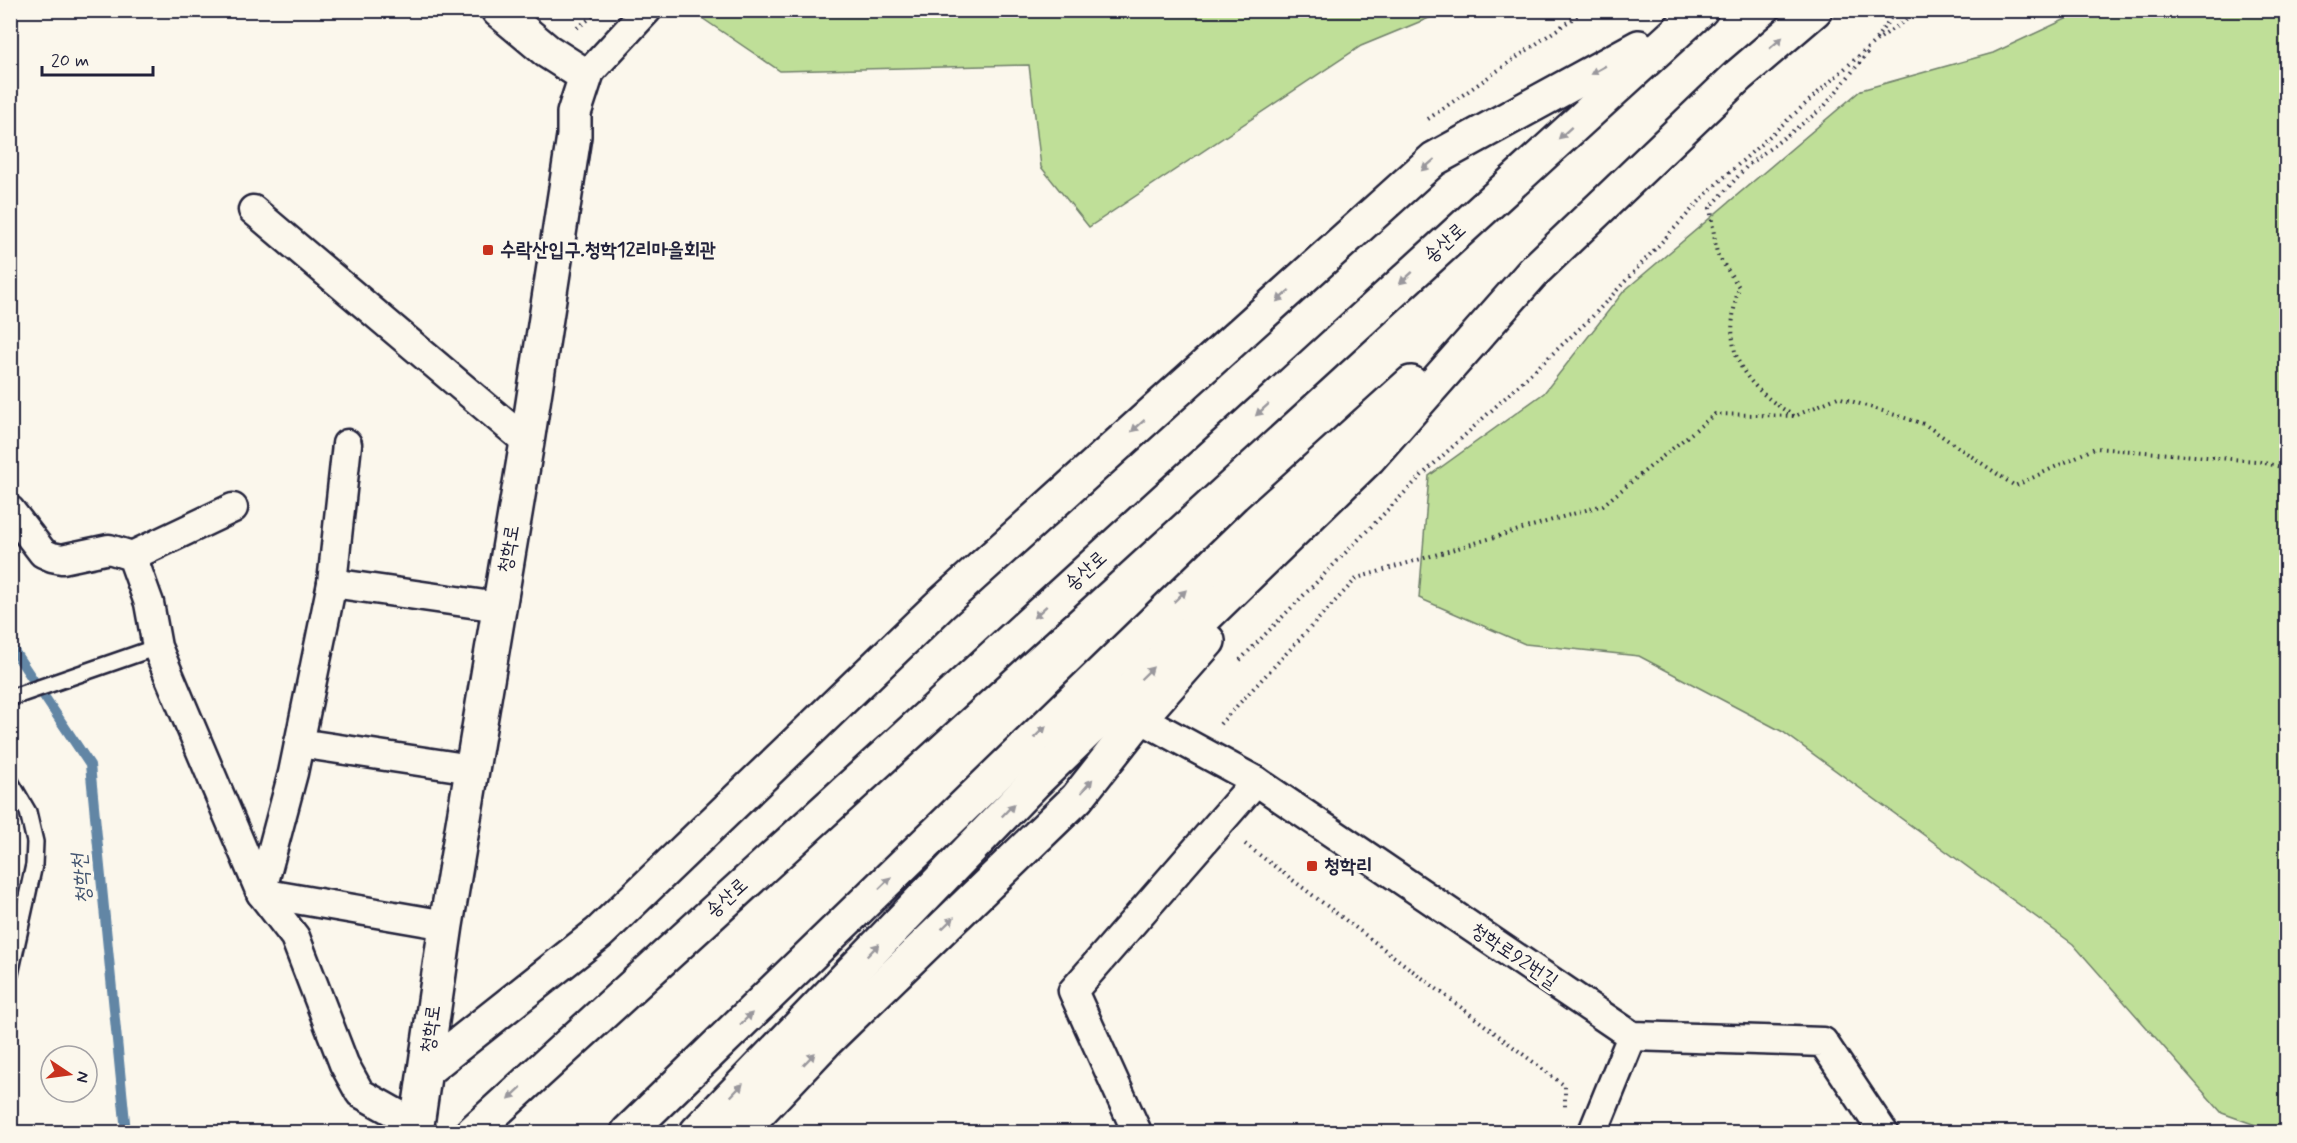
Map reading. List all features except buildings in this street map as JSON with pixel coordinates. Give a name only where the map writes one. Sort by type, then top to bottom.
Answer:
[{"type":"main road","points":[[498,10],[547,51],[586,76]]},
{"type":"main road","points":[[628,1132],[1258,521],[1534,271],[1738,76],[1815,10]]},
{"type":"main road","points":[[424,1071],[599,933],[940,605],[1434,159],[1693,16]]},
{"type":"main road","name":"송산로","points":[[473,1132],[1693,16]]},
{"type":"main road","name":"청학로","points":[[418,1129],[424,1071],[446,925],[527,442],[574,136],[574,113],[586,76]]},
{"type":"main road","points":[[745,1128],[827,1040],[1077,798],[1140,718],[1534,271]]},
{"type":"main road","points":[[696,1132],[1034,783],[1369,458]]},
{"type":"street","points":[[586,76],[647,10]]},
{"type":"street","points":[[253,210],[527,442]]},
{"type":"street","points":[[261,893],[294,772],[332,583],[347,444]]},
{"type":"street","points":[[10,510],[43,553],[62,559],[109,549],[132,556],[233,508]]},
{"type":"street","points":[[132,556],[148,603],[157,647],[261,893],[295,937],[344,1064],[360,1093],[418,1129]]},
{"type":"street","points":[[332,583],[499,608]]},
{"type":"street","name":"청학로92번길","points":[[1140,718],[1256,781],[1632,1036]]},
{"type":"street","points":[[299,743],[472,769]]},
{"type":"street","points":[[1137,1132],[1073,991],[1256,781]]},
{"type":"street","points":[[261,893],[446,925]]},
{"type":"street","points":[[1593,1132],[1632,1036],[1823,1042],[1883,1132]]},
{"type":"lane","points":[[10,698],[157,647]]},
{"type":"lane","points":[[10,781],[28,813],[35,842],[34,865],[10,974]]},
{"type":"path","points":[[1795,416],[1757,388],[1740,365],[1731,335],[1733,309],[1740,287],[1718,254],[1710,208],[1748,165],[1823,108],[1896,10]]},
{"type":"path","points":[[1239,662],[1422,475],[1591,318],[1710,190],[1873,43],[1920,10]]},
{"type":"path","points":[[1197,748],[1357,578],[1604,505],[1715,414],[1795,416],[1838,398],[1924,424],[2015,486],[2095,448],[2256,462],[2286,468]]},
{"type":"path","points":[[1218,824],[1565,1086],[1564,1111]]},
{"type":"green space","points":[[695,11],[1446,11],[1361,46],[1089,227],[1041,167],[1029,65],[780,71]]},
{"type":"green space","points":[[2083,11],[2286,11],[2286,1132],[2275,1132],[2222,1113],[2073,944],[1783,732],[1639,656],[1525,644],[1419,598],[1429,476],[1544,393],[1624,291],[1861,90],[1993,53]]},
{"type":"waterway","name":"청학천","points":[[10,645],[90,765],[126,1132]]},
{"type":"place","name":"수락산입구.청학12리마을회관","points":[[488,250]]},
{"type":"place","name":"청학리","points":[[1312,866]]}]
